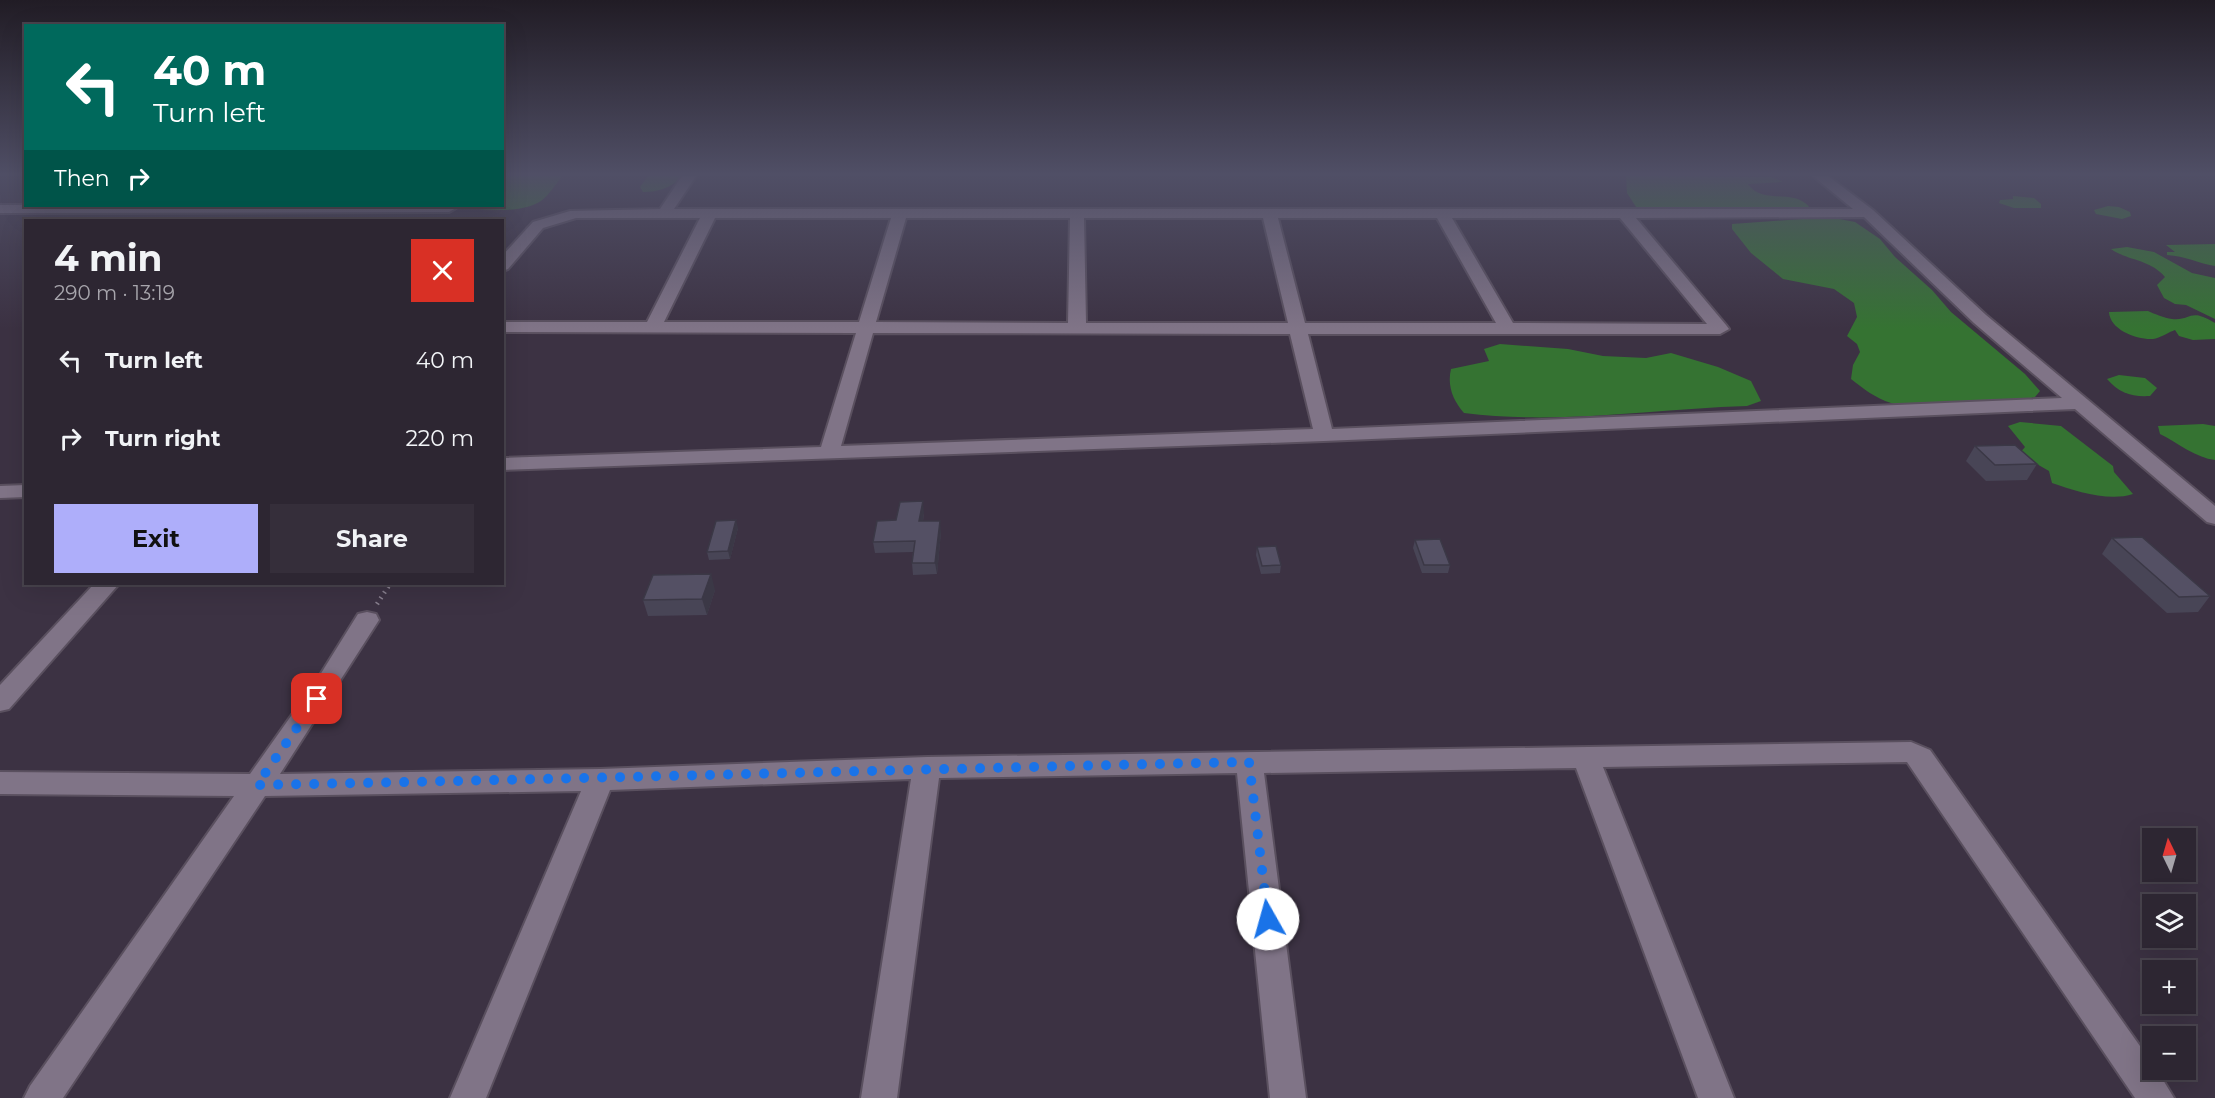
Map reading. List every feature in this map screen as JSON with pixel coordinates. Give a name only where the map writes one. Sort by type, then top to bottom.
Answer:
[{"type":"street","points":[[504,264],[536,227]]},
{"type":"street","points":[[653,327],[703,227]]},
{"type":"street","points":[[829,453],[895,227]]},
{"type":"street","points":[[1077,227],[1077,327]]},
{"type":"street","points":[[1272,227],[1295,327],[1324,435]]},
{"type":"street","points":[[1450,227],[1507,328]]},
{"type":"street","points":[[504,327],[1720,329],[1636,227]]},
{"type":"street","points":[[1883,227],[1980,319],[2215,517]]},
{"type":"street","points":[[504,464],[1324,435],[2079,403]]},
{"type":"street","points":[[0,492],[24,491]]},
{"type":"street","points":[[0,702],[106,585]]},
{"type":"street","points":[[42,1098],[257,785],[367,620]]},
{"type":"street","points":[[0,783],[257,785],[600,780],[927,768],[1911,752],[1917,754],[2156,1098]]},
{"type":"street","points":[[1586,758],[1716,1098]]},
{"type":"street","points":[[1249,762],[1288,1098]]},
{"type":"street","points":[[879,1098],[927,768]]},
{"type":"street","points":[[468,1098],[600,780]]},
{"type":"green space","points":[[1863,227],[1880,239],[1951,312],[2025,374],[2040,391],[2035,397],[2021,401],[1973,405],[1918,406],[1891,403],[1880,399],[1851,379],[1853,365],[1860,352],[1857,344],[1847,336],[1857,317],[1854,303],[1834,289],[1783,279],[1751,253],[1732,229]]},
{"type":"green space","points":[[2215,244],[2215,266],[2167,255],[2167,252],[2175,252],[2166,245]]},
{"type":"green space","points":[[2127,247],[2154,252],[2192,273],[2215,278],[2215,319],[2186,305],[2175,304],[2164,298],[2157,285],[2165,277],[2159,271],[2146,263],[2111,249]]},
{"type":"green space","points":[[2148,311],[2172,319],[2195,315],[2207,318],[2215,323],[2215,339],[2193,340],[2179,336],[2175,330],[2153,339],[2132,336],[2114,324],[2109,312]]},
{"type":"green space","points":[[1500,344],[1568,349],[1603,356],[1646,358],[1671,353],[1718,367],[1751,381],[1761,401],[1747,406],[1571,417],[1464,413],[1452,392],[1451,369],[1489,361],[1484,349]]},
{"type":"green space","points":[[2119,375],[2145,378],[2157,388],[2150,396],[2126,393],[2116,388],[2107,379]]},
{"type":"green space","points":[[2020,422],[2061,426],[2113,466],[2114,472],[2133,494],[2103,496],[2052,483],[2049,471],[2019,454],[2025,447],[2008,426]]},
{"type":"green space","points":[[2203,424],[2215,426],[2215,460],[2194,453],[2160,434],[2158,426]]},
{"type":"building","points":[[2015,445],[2037,464],[1995,465],[1975,446]]},
{"type":"building","points":[[923,501],[919,521],[940,521],[935,563],[912,563],[915,541],[873,542],[877,521],[896,520],[900,502]]},
{"type":"building","points":[[736,520],[728,551],[707,552],[716,521]]},
{"type":"building","points":[[2142,537],[2210,596],[2179,597],[2112,538]]},
{"type":"building","points":[[1440,539],[1450,565],[1424,565],[1415,540]]},
{"type":"building","points":[[1276,546],[1281,565],[1262,566],[1257,547]]},
{"type":"building","points":[[711,574],[702,599],[643,600],[653,575]]},
{"type":"route","points":[[317,699],[257,785],[600,780],[927,768],[1249,762],[1268,919]]}]
